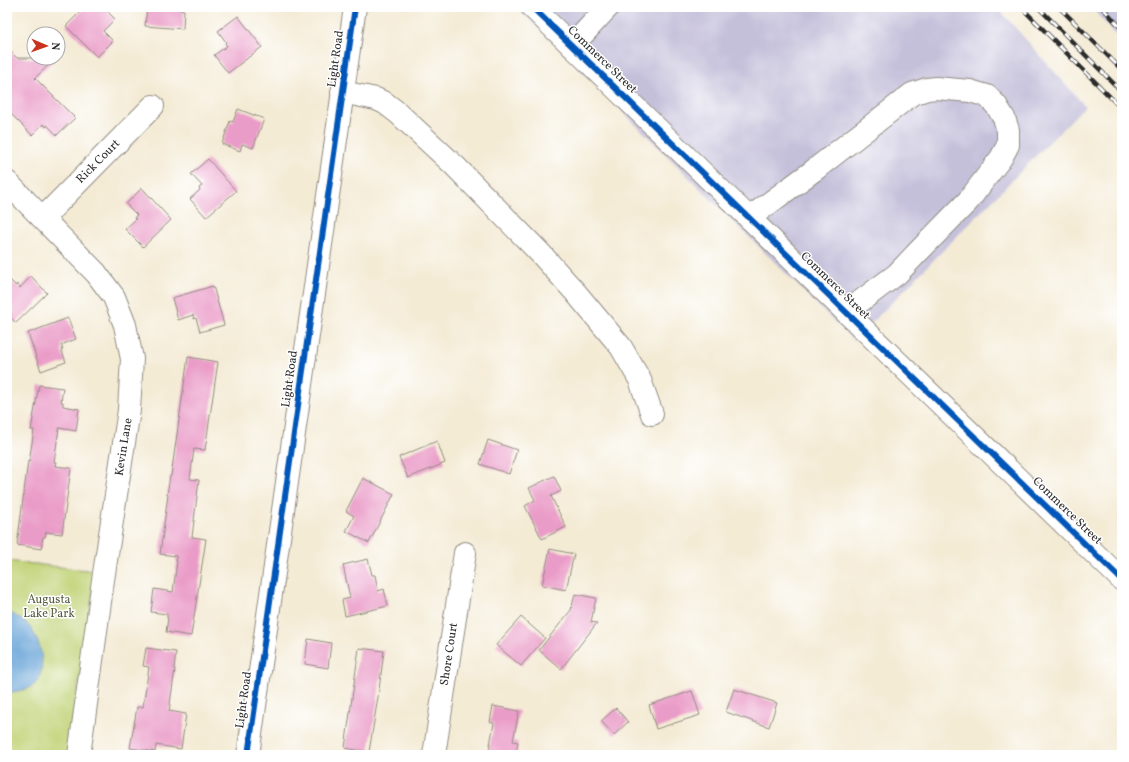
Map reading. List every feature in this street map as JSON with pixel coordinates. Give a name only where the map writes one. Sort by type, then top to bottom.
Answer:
[{"type":"street","name":"Light Road","points":[[248,755],[354,7]]},
{"type":"street","name":"Commerce Street","points":[[532,7],[1122,580]]},
{"type":"street","points":[[572,46],[608,7]]},
{"type":"street","points":[[748,218],[813,171],[912,94],[927,89],[936,88],[970,91],[988,96],[1004,118],[1008,130],[1008,145],[1001,158],[968,201],[897,274],[846,312]]},
{"type":"street","points":[[342,92],[364,96],[385,103],[398,113],[455,166],[541,254],[621,347],[640,380],[652,414]]},
{"type":"street","name":"Rick Court","points":[[44,218],[153,106]]},
{"type":"street","name":"Kevin Lane","points":[[7,182],[44,218],[96,273],[114,297],[125,324],[132,359],[129,410],[102,587],[79,755]]},
{"type":"street","name":"Shore Court","points":[[434,755],[465,553]]},
{"type":"shaded area","points":[[517,7],[997,7],[1085,106],[854,341]]},
{"type":"shaded area","points":[[1091,7],[1122,7],[1122,42]]},
{"type":"green space","name":"Augusta Lake Park","points":[[7,561],[96,571],[68,755],[7,755]]},
{"type":"water","points":[[7,612],[22,620],[31,629],[38,643],[42,660],[40,676],[36,683],[27,689],[7,693]]},
{"type":"building","points":[[85,7],[103,7],[115,19],[103,31],[113,41],[97,57],[66,26]]},
{"type":"building","points":[[147,7],[178,7],[178,9],[184,10],[183,29],[145,26]]},
{"type":"building","points":[[238,16],[262,47],[228,73],[214,55],[227,46],[225,43],[226,42],[218,31]]},
{"type":"building","points":[[7,48],[17,58],[26,58],[26,66],[48,66],[35,78],[75,118],[57,135],[47,125],[46,127],[43,124],[32,135],[7,110]]},
{"type":"building","points":[[238,109],[264,119],[253,148],[242,144],[240,151],[222,144],[230,121],[233,122]]},
{"type":"building","points":[[208,159],[236,191],[206,217],[190,199],[200,190],[199,188],[202,186],[191,174]]},
{"type":"building","points":[[142,188],[171,220],[143,247],[125,229],[136,219],[134,218],[137,215],[126,204]]},
{"type":"building","points":[[31,276],[47,293],[16,323],[7,314],[7,277],[20,288]]},
{"type":"building","points":[[213,286],[224,325],[200,332],[196,318],[194,319],[193,315],[178,320],[172,298]]},
{"type":"building","points":[[68,318],[76,339],[61,345],[66,362],[41,371],[28,333]]},
{"type":"building","points":[[188,357],[218,362],[205,450],[194,449],[190,479],[199,480],[192,537],[206,539],[191,636],[166,632],[168,618],[167,614],[151,612],[154,589],[173,592],[177,561],[176,556],[160,554],[167,495]]},
{"type":"building","points":[[39,385],[63,388],[61,402],[63,402],[63,406],[79,409],[76,431],[59,428],[54,462],[56,462],[55,466],[71,468],[62,534],[46,532],[45,537],[43,537],[41,549],[17,545],[28,461],[29,462],[34,430],[31,430]]},
{"type":"building","points":[[488,440],[517,450],[509,474],[480,464]]},
{"type":"building","points":[[437,441],[445,463],[408,478],[399,457]]},
{"type":"building","points":[[554,476],[561,491],[551,496],[566,527],[542,539],[525,506],[535,500],[529,488]]},
{"type":"building","points":[[363,478],[394,494],[369,543],[346,531],[354,516],[346,511]]},
{"type":"building","points":[[550,549],[574,554],[566,590],[542,585]]},
{"type":"building","points":[[368,559],[372,575],[375,575],[378,591],[384,589],[388,606],[345,616],[342,600],[350,598],[343,565]]},
{"type":"building","points":[[575,594],[596,598],[591,622],[597,623],[561,669],[539,650],[571,610]]},
{"type":"building","points":[[521,617],[545,638],[521,666],[496,645]]},
{"type":"building","points":[[308,639],[331,643],[328,668],[305,664]]},
{"type":"building","points":[[146,648],[176,652],[169,711],[186,714],[181,749],[156,745],[155,752],[130,748],[137,707],[143,707],[149,667],[143,666]]},
{"type":"building","points":[[359,648],[384,651],[369,752],[345,748]]},
{"type":"building","points":[[734,689],[777,703],[769,727],[726,712]]},
{"type":"building","points":[[692,691],[700,715],[656,729],[649,705]]},
{"type":"building","points":[[493,706],[519,711],[513,741],[518,742],[516,755],[488,755],[494,723],[490,722]]},
{"type":"building","points":[[616,708],[628,722],[614,735],[601,721]]},
{"type":"railway","points":[[1021,7],[1122,109]]},
{"type":"railway","points":[[1038,7],[1122,92]]},
{"type":"railway","points":[[1059,7],[1122,70]]},
{"type":"railway","points":[[1102,7],[1122,29]]},
{"type":"cycle path","points":[[248,755],[355,7]]},
{"type":"cycle path","points":[[532,7],[1122,580]]}]
